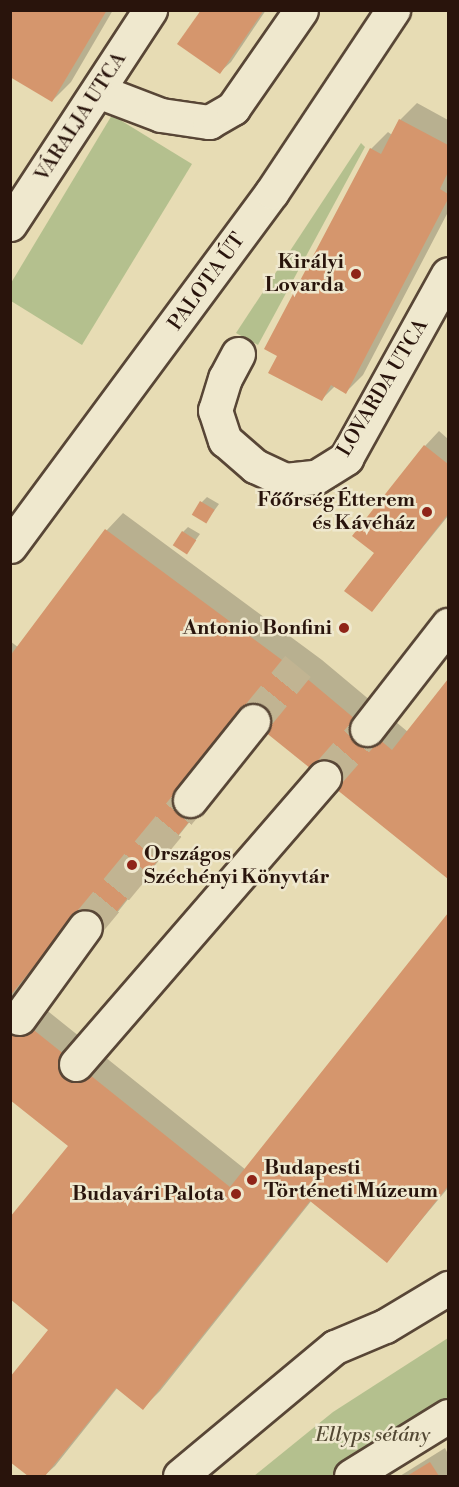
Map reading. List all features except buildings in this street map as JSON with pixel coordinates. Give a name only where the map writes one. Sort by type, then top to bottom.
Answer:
[{"type":"street","name":"VÁRALJA UTCA","points":[[10,224],[150,10]]},
{"type":"street","points":[[98,92],[161,116],[209,122],[233,108],[301,10]]},
{"type":"street","name":"PALOTA ÚT","points":[[10,546],[272,192],[393,10]]},
{"type":"street","name":"LOVARDA UTCA","points":[[238,354],[225,378],[215,410],[225,440],[255,466],[285,480],[316,477],[346,458],[448,274]]},
{"type":"street","points":[[367,729],[448,625]]},
{"type":"street","points":[[190,800],[253,722]]},
{"type":"street","points":[[76,1064],[324,778]]},
{"type":"street","points":[[19,1018],[85,927]]},
{"type":"street","points":[[180,1476],[335,1347],[386,1326],[448,1288]]},
{"type":"street","points":[[351,1476],[448,1416]]},
{"type":"green space","points":[[112,115],[192,164],[82,345],[11,301],[11,283]]},
{"type":"green space","points":[[361,143],[365,147],[258,345],[236,333]]},
{"type":"green space","name":"Ellyps sétány","points":[[448,1338],[448,1433],[383,1476],[254,1476],[333,1412]]},
{"type":"tunnel","points":[[253,721],[298,666]]},
{"type":"tunnel","points":[[324,778],[367,729]]},
{"type":"tunnel","points":[[85,927],[190,800]]},
{"type":"place","name":"Királyi Lovarda","points":[[356,274]]},
{"type":"place","name":"Főőrség Étterem és Kávéház","points":[[427,512]]},
{"type":"place","name":"Antonio Bonfini","points":[[344,628]]},
{"type":"place","name":"Országos Széchényi Könyvtár","points":[[132,865]]},
{"type":"place","name":"Budapesti Történeti Múzeum","points":[[252,1180]]},
{"type":"place","name":"Budavári Palota","points":[[236,1194]]}]
